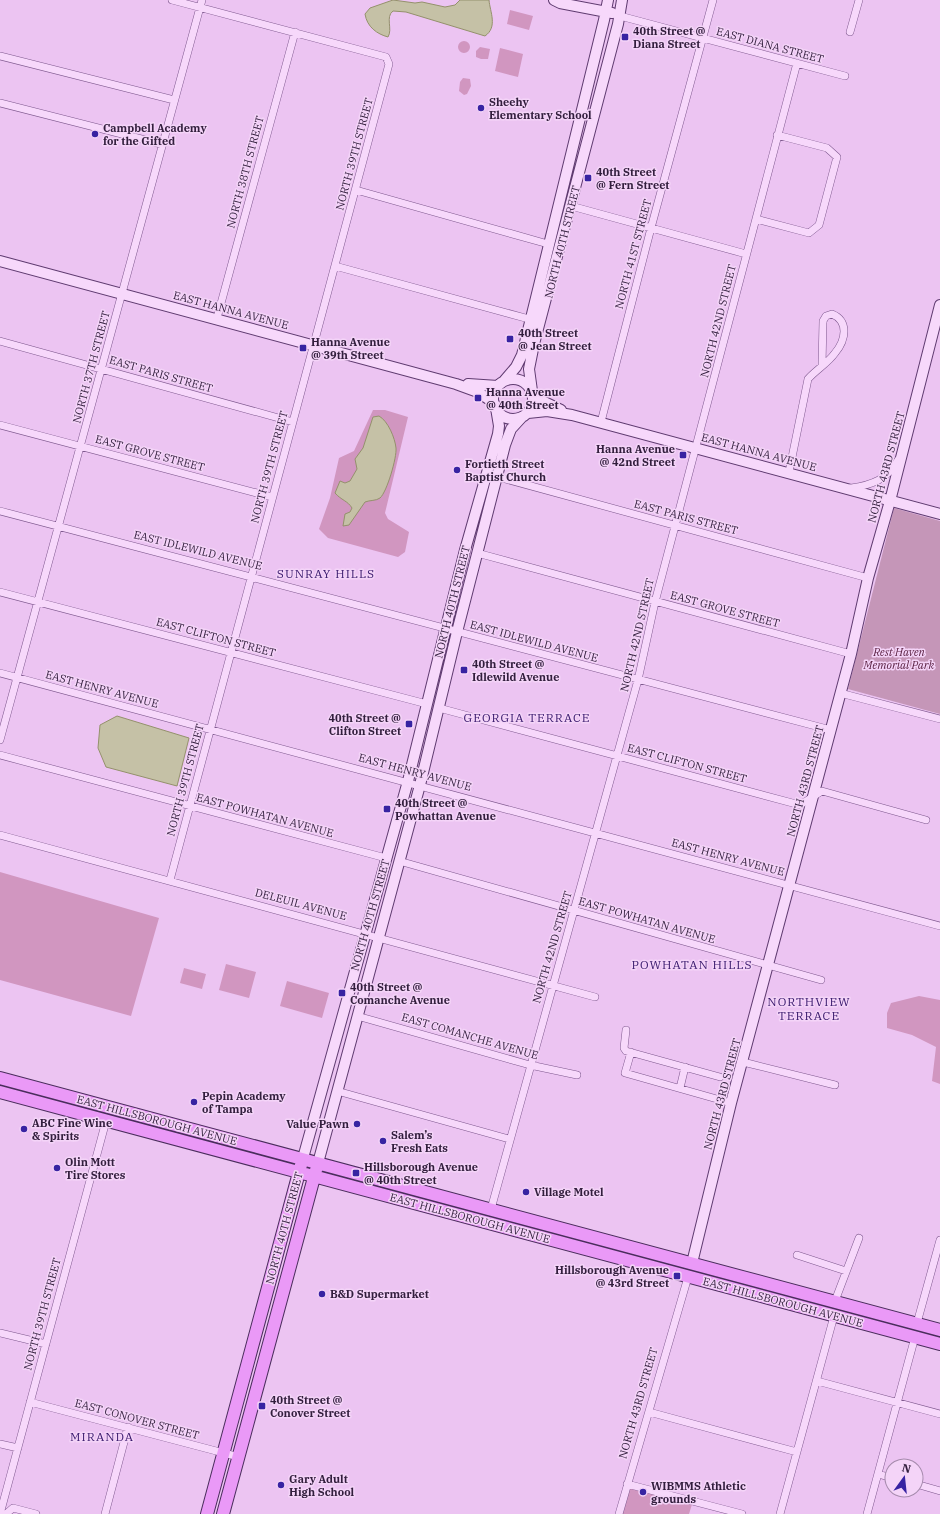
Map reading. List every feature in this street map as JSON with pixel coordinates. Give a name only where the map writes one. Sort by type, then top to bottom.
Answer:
[{"type":"main road","points":[[554,0],[560,3],[606,11],[620,16]]},
{"type":"main road","name":"NORTH 40TH STREET","points":[[501,383],[520,361],[529,319],[608,0]]},
{"type":"main road","name":"NORTH 40TH STREET","points":[[533,394],[529,369],[620,16],[622,0]]},
{"type":"main road","points":[[548,244],[551,251],[550,269],[552,278]]},
{"type":"main road","name":"EAST HANNA AVENUE","points":[[0,261],[314,344],[456,384],[478,392],[495,406]]},
{"type":"main road","name":"NORTH 43RD STREET","points":[[692,1263],[731,1103],[743,1062],[788,885],[813,798],[851,654],[868,578],[890,501],[939,310]]},
{"type":"main road","points":[[515,379],[520,380],[525,383],[533,394],[531,408],[525,415],[509,418],[503,416],[495,406],[495,391],[501,383],[515,379]]},
{"type":"main road","name":"EAST HANNA AVENUE","points":[[456,384],[501,383]]},
{"type":"main road","name":"EAST HANNA AVENUE","points":[[533,394],[572,415]]},
{"type":"main road","name":"NORTH 40TH STREET","points":[[208,1514],[299,1172],[408,782],[445,629],[498,434],[499,426],[495,406]]},
{"type":"main road","name":"EAST HANNA AVENUE","points":[[525,415],[547,411],[572,415],[789,472],[940,514]]},
{"type":"main road","name":"NORTH 40TH STREET","points":[[223,1514],[420,785],[457,632],[498,477],[507,437],[525,415]]},
{"type":"main road","name":"EAST HILLSBOROUGH AVENUE","points":[[0,1078],[940,1330]]},
{"type":"main road","points":[[21,1097],[26,1092],[37,1088]]},
{"type":"main road","name":"EAST HILLSBOROUGH AVENUE","points":[[0,1092],[940,1344]]},
{"type":"main road","points":[[106,1121],[120,1115],[136,1114]]},
{"type":"main road","points":[[666,1271],[676,1265],[686,1268],[692,1263]]},
{"type":"main road","points":[[688,1277],[696,1270],[706,1273],[713,1269]]},
{"type":"street","points":[[172,0],[201,4],[295,32]]},
{"type":"street","name":"NORTH 41ST STREET","points":[[601,422],[651,228],[713,0]]},
{"type":"street","points":[[850,32],[859,0]]},
{"type":"street","name":"NORTH 37TH STREET","points":[[0,740],[102,369],[161,144],[201,4]]},
{"type":"street","name":"EAST DIANA STREET","points":[[620,16],[845,76]]},
{"type":"street","name":"NORTH 39TH STREET","points":[[170,880],[389,64],[386,56],[295,32]]},
{"type":"street","name":"NORTH 38TH STREET","points":[[217,318],[295,32]]},
{"type":"street","points":[[0,56],[174,100]]},
{"type":"street","name":"NORTH 42ND STREET","points":[[490,1209],[552,985],[618,756],[638,680],[655,602],[797,63]]},
{"type":"street","points":[[0,103],[161,144]]},
{"type":"street","points":[[756,219],[809,233],[819,225],[837,157],[827,148],[777,135]]},
{"type":"street","points":[[356,190],[548,244]]},
{"type":"street","points":[[571,206],[746,254]]},
{"type":"street","points":[[335,266],[529,319]]},
{"type":"street","points":[[789,472],[808,379],[835,353],[844,337],[843,324],[840,317],[832,314],[826,316],[823,321],[822,365]]},
{"type":"street","name":"EAST PARIS STREET","points":[[0,341],[293,422]]},
{"type":"street","name":"EAST GROVE STREET","points":[[0,425],[272,497]]},
{"type":"street","points":[[847,489],[863,487],[885,477],[894,467],[902,453]]},
{"type":"street","name":"EAST PARIS STREET","points":[[498,477],[868,578]]},
{"type":"street","name":"EAST IDLEWILD AVENUE","points":[[0,511],[251,575],[445,629],[831,730]]},
{"type":"street","name":"EAST GROVE STREET","points":[[477,553],[851,654]]},
{"type":"street","name":"EAST CLIFTON STREET","points":[[0,592],[427,704]]},
{"type":"street","name":"EAST HENRY AVENUE","points":[[0,673],[940,926]]},
{"type":"street","points":[[840,693],[940,720]]},
{"type":"street","name":"EAST CLIFTON STREET","points":[[439,708],[800,805],[822,792],[926,820]]},
{"type":"street","name":"EAST POWHATAN AVENUE","points":[[0,755],[386,858]]},
{"type":"street","name":"DELEUIL AVENUE","points":[[0,834],[595,997]]},
{"type":"street","name":"EAST POWHATAN AVENUE","points":[[399,861],[820,980]]},
{"type":"street","name":"EAST COMANCHE AVENUE","points":[[357,1016],[530,1065],[577,1075]]},
{"type":"street","points":[[626,1030],[624,1048],[631,1052],[720,1077]]},
{"type":"street","points":[[631,1052],[625,1073],[731,1103]]},
{"type":"street","points":[[743,1062],[835,1085]]},
{"type":"street","points":[[680,1088],[685,1067]]},
{"type":"street","points":[[337,1091],[509,1139]]},
{"type":"street","name":"NORTH 39TH STREET","points":[[0,1514],[106,1121]]},
{"type":"street","points":[[835,1301],[859,1238]]},
{"type":"street","points":[[917,1323],[940,1240]]},
{"type":"street","points":[[796,1255],[846,1271]]},
{"type":"street","name":"NORTH 43RD STREET","points":[[619,1514],[688,1277]]},
{"type":"street","points":[[780,1514],[834,1316]]},
{"type":"street","points":[[0,1333],[46,1344]]},
{"type":"street","points":[[867,1514],[915,1338]]},
{"type":"street","points":[[817,1381],[940,1414]]},
{"type":"street","name":"EAST CONOVER STREET","points":[[30,1402],[239,1457]]},
{"type":"street","points":[[649,1412],[797,1452]]},
{"type":"street","points":[[105,1514],[128,1427]]},
{"type":"street","points":[[0,1444],[18,1448]]},
{"type":"street","points":[[878,1474],[884,1476]]},
{"type":"street","points":[[628,1484],[742,1514]]},
{"type":"street","points":[[924,1486],[940,1491]]},
{"type":"street","points":[[6,1514],[13,1508],[36,1514]]},
{"type":"shaded area","points":[[393,0],[415,3],[422,2],[445,7],[455,5],[460,0],[489,0],[492,19],[491,28],[485,36],[406,12],[393,11],[389,20],[390,30],[388,37],[380,34],[370,26],[365,14],[370,8]]},
{"type":"shaded area","points":[[510,10],[533,16],[529,30],[507,24]]},
{"type":"shaded area","points":[[466,41],[469,42],[469,52],[462,53],[459,52],[458,45],[459,42]]},
{"type":"shaded area","points":[[480,47],[490,49],[488,59],[476,57],[476,51]]},
{"type":"shaded area","points":[[500,48],[523,54],[518,77],[495,71]]},
{"type":"shaded area","points":[[463,78],[470,79],[471,86],[467,94],[464,95],[459,91],[460,82]]},
{"type":"shaded area","points":[[373,410],[385,410],[408,417],[385,513],[388,519],[409,532],[405,552],[398,557],[328,538],[319,529],[330,498],[339,458],[354,451]]},
{"type":"shaded area","points":[[379,416],[388,426],[393,435],[396,448],[391,474],[386,489],[380,498],[365,502],[349,525],[343,526],[345,514],[350,512],[352,508],[335,493],[340,481],[345,483],[350,481],[357,469],[355,459],[363,448],[373,417]]},
{"type":"shaded area","points":[[117,716],[189,738],[177,786],[106,767],[98,748],[100,725]]},
{"type":"shaded area","points":[[0,872],[159,918],[131,1016],[0,980]]},
{"type":"shaded area","points":[[226,964],[256,972],[249,998],[219,990]]},
{"type":"shaded area","points":[[184,968],[206,974],[202,989],[180,983]]},
{"type":"shaded area","points":[[287,981],[329,993],[322,1018],[280,1006]]},
{"type":"shaded area","points":[[919,996],[940,1000],[940,1084],[932,1081],[936,1047],[912,1035],[887,1028],[887,1013],[891,1003]]},
{"type":"shaded area","name":"WIBMMS Athletic grounds","points":[[627,1484],[693,1501],[689,1514],[619,1514]]},
{"type":"green space","name":"Rest Haven Memorial Park","points":[[894,508],[940,521],[940,714],[848,689]]},
{"type":"place","name":"40th Street @ Diana Street","points":[[625,37]]},
{"type":"place","name":"Sheehy Elementary School","points":[[481,108]]},
{"type":"place","name":"Campbell Academy for the Gifted","points":[[95,134]]},
{"type":"place","name":"40th Street @ Fern Street","points":[[588,178]]},
{"type":"place","name":"40th Street @ Jean Street","points":[[510,339]]},
{"type":"place","name":"Hanna Avenue @ 39th Street","points":[[303,348]]},
{"type":"place","name":"Hanna Avenue @ 40th Street","points":[[478,398]]},
{"type":"place","name":"Hanna Avenue @ 42nd Street","points":[[683,455]]},
{"type":"place","name":"Fortieth Street Baptist Church","points":[[457,470]]},
{"type":"place","name":"40th Street @ Idlewild Avenue","points":[[464,670]]},
{"type":"place","name":"40th Street @ Clifton Street","points":[[409,724]]},
{"type":"place","name":"40th Street @ Powhattan Avenue","points":[[387,809]]},
{"type":"place","name":"40th Street @ Comanche Avenue","points":[[342,993]]},
{"type":"place","name":"Pepin Academy of Tampa","points":[[194,1102]]},
{"type":"place","name":"Value Pawn","points":[[357,1124]]},
{"type":"place","name":"ABC Fine Wine & Spirits","points":[[24,1129]]},
{"type":"place","name":"Salem’s Fresh Eats","points":[[383,1141]]},
{"type":"place","name":"Olin Mott Tire Stores","points":[[57,1168]]},
{"type":"place","name":"Hillsborough Avenue @ 40th Street","points":[[356,1173]]},
{"type":"place","name":"Village Motel","points":[[526,1192]]},
{"type":"place","name":"Hillsborough Avenue @ 43rd Street","points":[[677,1276]]},
{"type":"place","name":"B&D Supermarket","points":[[322,1294]]},
{"type":"place","name":"40th Street @ Conover Street","points":[[262,1406]]},
{"type":"place","name":"Gary Adult High School","points":[[281,1485]]},
{"type":"place","name":"WIBMMS Athletic grounds","points":[[643,1492]]},
{"type":"district","name":"SUNRAY HILLS","points":[[326,573]]},
{"type":"district","name":"GEORGIA TERRACE","points":[[527,717]]},
{"type":"district","name":"POWHATAN HILLS","points":[[692,964]]},
{"type":"district","name":"NORTHVIEW TERRACE","points":[[809,1008]]},
{"type":"district","name":"MIRANDA","points":[[102,1436]]}]
